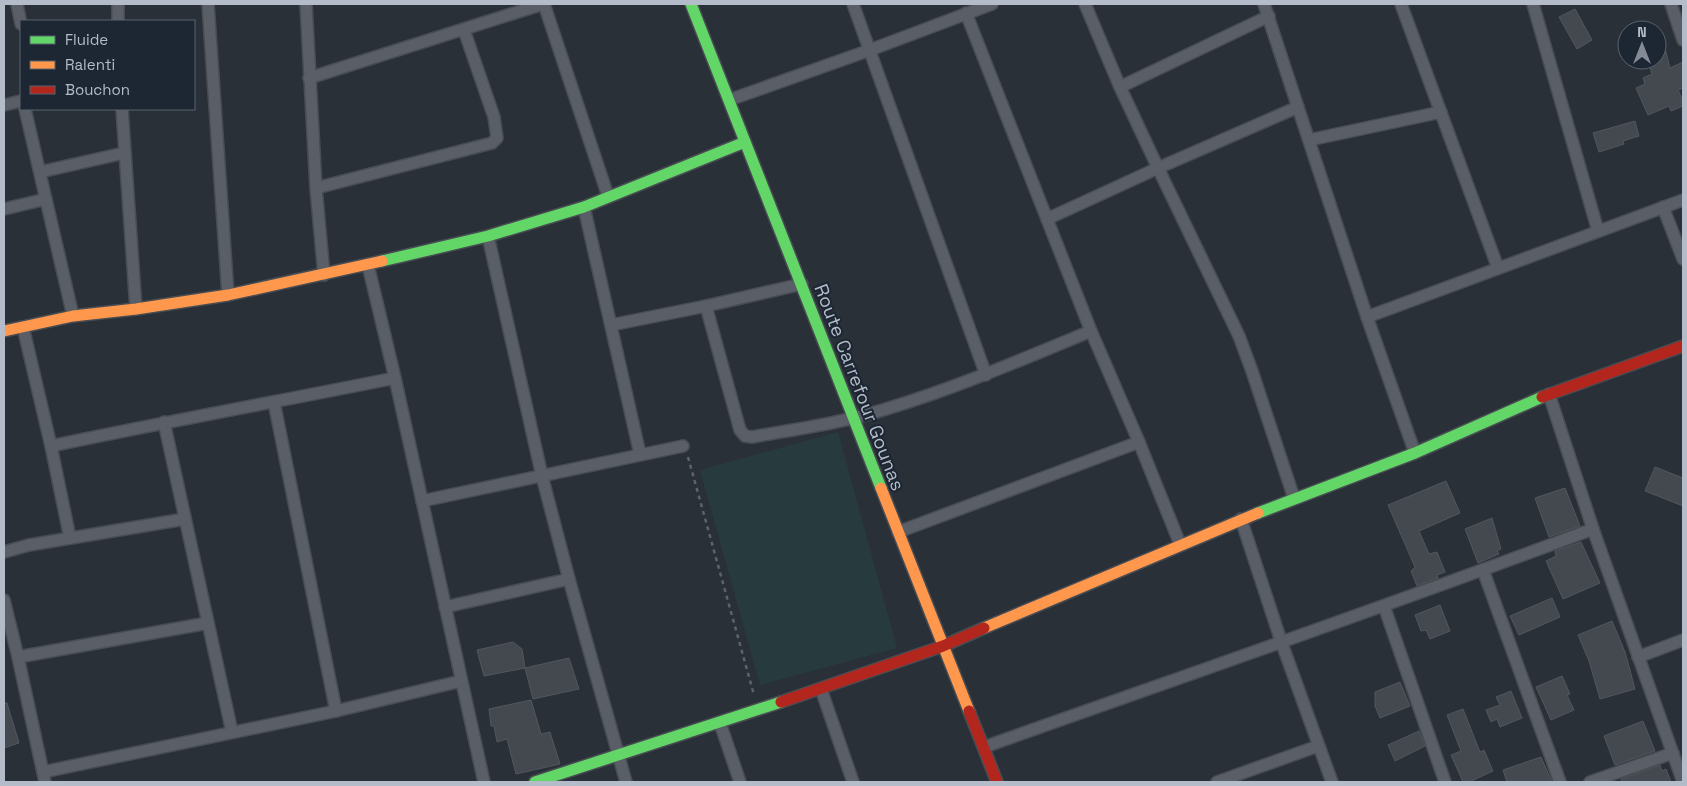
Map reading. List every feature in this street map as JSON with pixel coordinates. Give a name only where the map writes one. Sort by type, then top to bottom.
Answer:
[{"type":"street","points":[[17,4],[20,20]]},
{"type":"street","points":[[118,4],[118,20]]},
{"type":"street","points":[[208,4],[228,295]]},
{"type":"street","points":[[306,4],[316,188],[324,275]]},
{"type":"street","points":[[309,78],[543,4],[608,196]]},
{"type":"street","name":"Route Carrefour Gounas","points":[[691,4],[997,782]]},
{"type":"street","points":[[853,4],[986,375]]},
{"type":"street","points":[[729,100],[870,50],[988,4]]},
{"type":"street","points":[[1085,4],[1158,168],[1239,336],[1294,498]]},
{"type":"street","points":[[1264,4],[1367,317],[1415,454]]},
{"type":"street","points":[[1401,4],[1498,268]]},
{"type":"street","points":[[1533,4],[1598,231]]},
{"type":"street","points":[[1671,4],[1683,40]]},
{"type":"street","points":[[966,13],[1091,331],[1180,544]]},
{"type":"street","points":[[1120,86],[1268,16]]},
{"type":"street","points":[[316,188],[492,142],[497,138],[494,117],[464,30]]},
{"type":"street","points":[[4,105],[20,101]]},
{"type":"street","points":[[1047,218],[1298,107]]},
{"type":"street","points":[[25,110],[73,316]]},
{"type":"street","points":[[122,110],[136,309]]},
{"type":"street","points":[[1309,140],[1441,112]]},
{"type":"street","points":[[4,331],[73,316],[136,309],[228,295],[324,275],[488,236],[584,207],[745,142]]},
{"type":"street","points":[[40,172],[124,153]]},
{"type":"street","points":[[4,209],[46,200]]},
{"type":"street","points":[[1367,317],[1683,200]]},
{"type":"street","points":[[584,207],[640,454]]},
{"type":"street","points":[[1663,207],[1683,259]]},
{"type":"street","points":[[488,236],[542,476],[568,578],[617,756],[626,782]]},
{"type":"street","points":[[368,264],[484,782]]},
{"type":"street","points":[[612,325],[802,284]]},
{"type":"street","points":[[706,306],[740,430],[745,436],[752,437],[885,410],[986,375],[1091,331]]},
{"type":"street","points":[[23,327],[70,538]]},
{"type":"street","points":[[535,782],[720,723],[944,646],[1241,519],[1415,454],[1549,394],[1683,346]]},
{"type":"street","points":[[51,446],[164,422],[395,378]]},
{"type":"street","points":[[1549,394],[1593,529],[1672,753],[1682,775]]},
{"type":"street","points":[[274,402],[336,711]]},
{"type":"street","points":[[164,422],[232,732]]},
{"type":"street","points":[[898,532],[1139,442]]},
{"type":"street","points":[[422,501],[640,454],[685,448]]},
{"type":"street","points":[[4,552],[29,545],[185,519]]},
{"type":"street","points":[[1241,519],[1281,641],[1332,782]]},
{"type":"street","points":[[984,747],[1384,606],[1593,529]]},
{"type":"street","points":[[1483,570],[1560,782]]},
{"type":"street","points":[[445,607],[568,578]]},
{"type":"street","points":[[4,600],[44,777],[232,732],[336,711],[462,682]]},
{"type":"street","points":[[1384,606],[1445,782]]},
{"type":"street","points":[[18,657],[208,623]]},
{"type":"street","points":[[1638,657],[1683,640]]},
{"type":"street","points":[[821,689],[853,782]]},
{"type":"street","points":[[720,723],[740,782]]},
{"type":"street","points":[[1217,782],[1318,746]]},
{"type":"street","points":[[1590,782],[1672,753]]},
{"type":"path","points":[[685,448],[758,710]]},
{"type":"green space","points":[[838,432],[897,648],[760,685],[700,470]]},
{"type":"building","points":[[1575,9],[1592,40],[1577,49],[1559,17]]},
{"type":"building","points":[[1667,56],[1670,68],[1683,62],[1683,88],[1678,90],[1683,106],[1671,111],[1669,106],[1648,115],[1636,88],[1645,84],[1643,78],[1652,74],[1651,70],[1667,70]]},
{"type":"building","points":[[1635,121],[1639,136],[1623,141],[1624,144],[1599,152],[1593,133]]},
{"type":"building","points":[[1655,467],[1683,478],[1683,506],[1645,491]]},
{"type":"building","points":[[1446,481],[1460,513],[1419,531],[1429,554],[1437,552],[1445,572],[1437,575],[1438,578],[1417,586],[1411,571],[1415,567],[1388,505]]},
{"type":"building","points":[[1565,488],[1580,526],[1549,537],[1535,498]]},
{"type":"building","points":[[1492,518],[1501,549],[1497,551],[1499,554],[1478,563],[1465,529]]},
{"type":"building","points":[[1581,542],[1600,583],[1563,599],[1546,561],[1556,556],[1555,551]]},
{"type":"building","points":[[1552,598],[1560,617],[1519,635],[1510,616]]},
{"type":"building","points":[[1440,605],[1450,631],[1430,639],[1426,630],[1421,631],[1415,615]]},
{"type":"building","points":[[1612,621],[1625,652],[1635,689],[1600,699],[1589,661],[1578,635]]},
{"type":"building","points":[[513,642],[522,649],[525,668],[484,676],[477,650]]},
{"type":"building","points":[[569,658],[579,689],[533,699],[525,668]]},
{"type":"building","points":[[1562,676],[1570,694],[1567,695],[1574,710],[1551,720],[1536,687]]},
{"type":"building","points":[[1400,682],[1410,706],[1380,718],[1375,706],[1375,692]]},
{"type":"building","points":[[1511,691],[1522,718],[1500,727],[1497,719],[1491,722],[1486,710],[1500,705],[1496,697]]},
{"type":"building","points":[[531,700],[541,734],[550,732],[560,764],[516,774],[507,739],[497,742],[494,726],[491,726],[489,709]]},
{"type":"building","points":[[4,703],[7,703],[19,743],[4,748]]},
{"type":"building","points":[[1463,709],[1480,752],[1484,750],[1493,771],[1469,782],[1463,782],[1451,755],[1461,751],[1447,715]]},
{"type":"building","points":[[1643,721],[1655,751],[1615,765],[1604,736]]},
{"type":"building","points":[[1419,731],[1425,746],[1395,761],[1388,745]]},
{"type":"building","points":[[1541,757],[1552,782],[1507,782],[1503,770]]},
{"type":"building","points":[[1660,765],[1662,771],[1666,769],[1671,782],[1622,782],[1621,779]]},
{"type":"traffic: fast","points":[[691,4],[881,488]]},
{"type":"traffic: fast","points":[[382,261],[488,236],[584,207],[745,142]]},
{"type":"traffic: fast","points":[[1258,513],[1415,453],[1542,397]]},
{"type":"traffic: fast","points":[[535,782],[781,702]]},
{"type":"traffic: slow","points":[[4,331],[73,316],[136,309],[228,295],[382,261]]},
{"type":"traffic: slow","points":[[881,488],[969,711]]},
{"type":"traffic: slow","points":[[984,628],[1258,513]]},
{"type":"traffic: jam","points":[[1542,397],[1683,346]]},
{"type":"traffic: jam","points":[[781,702],[943,646],[984,628]]},
{"type":"traffic: jam","points":[[969,711],[997,782]]}]
